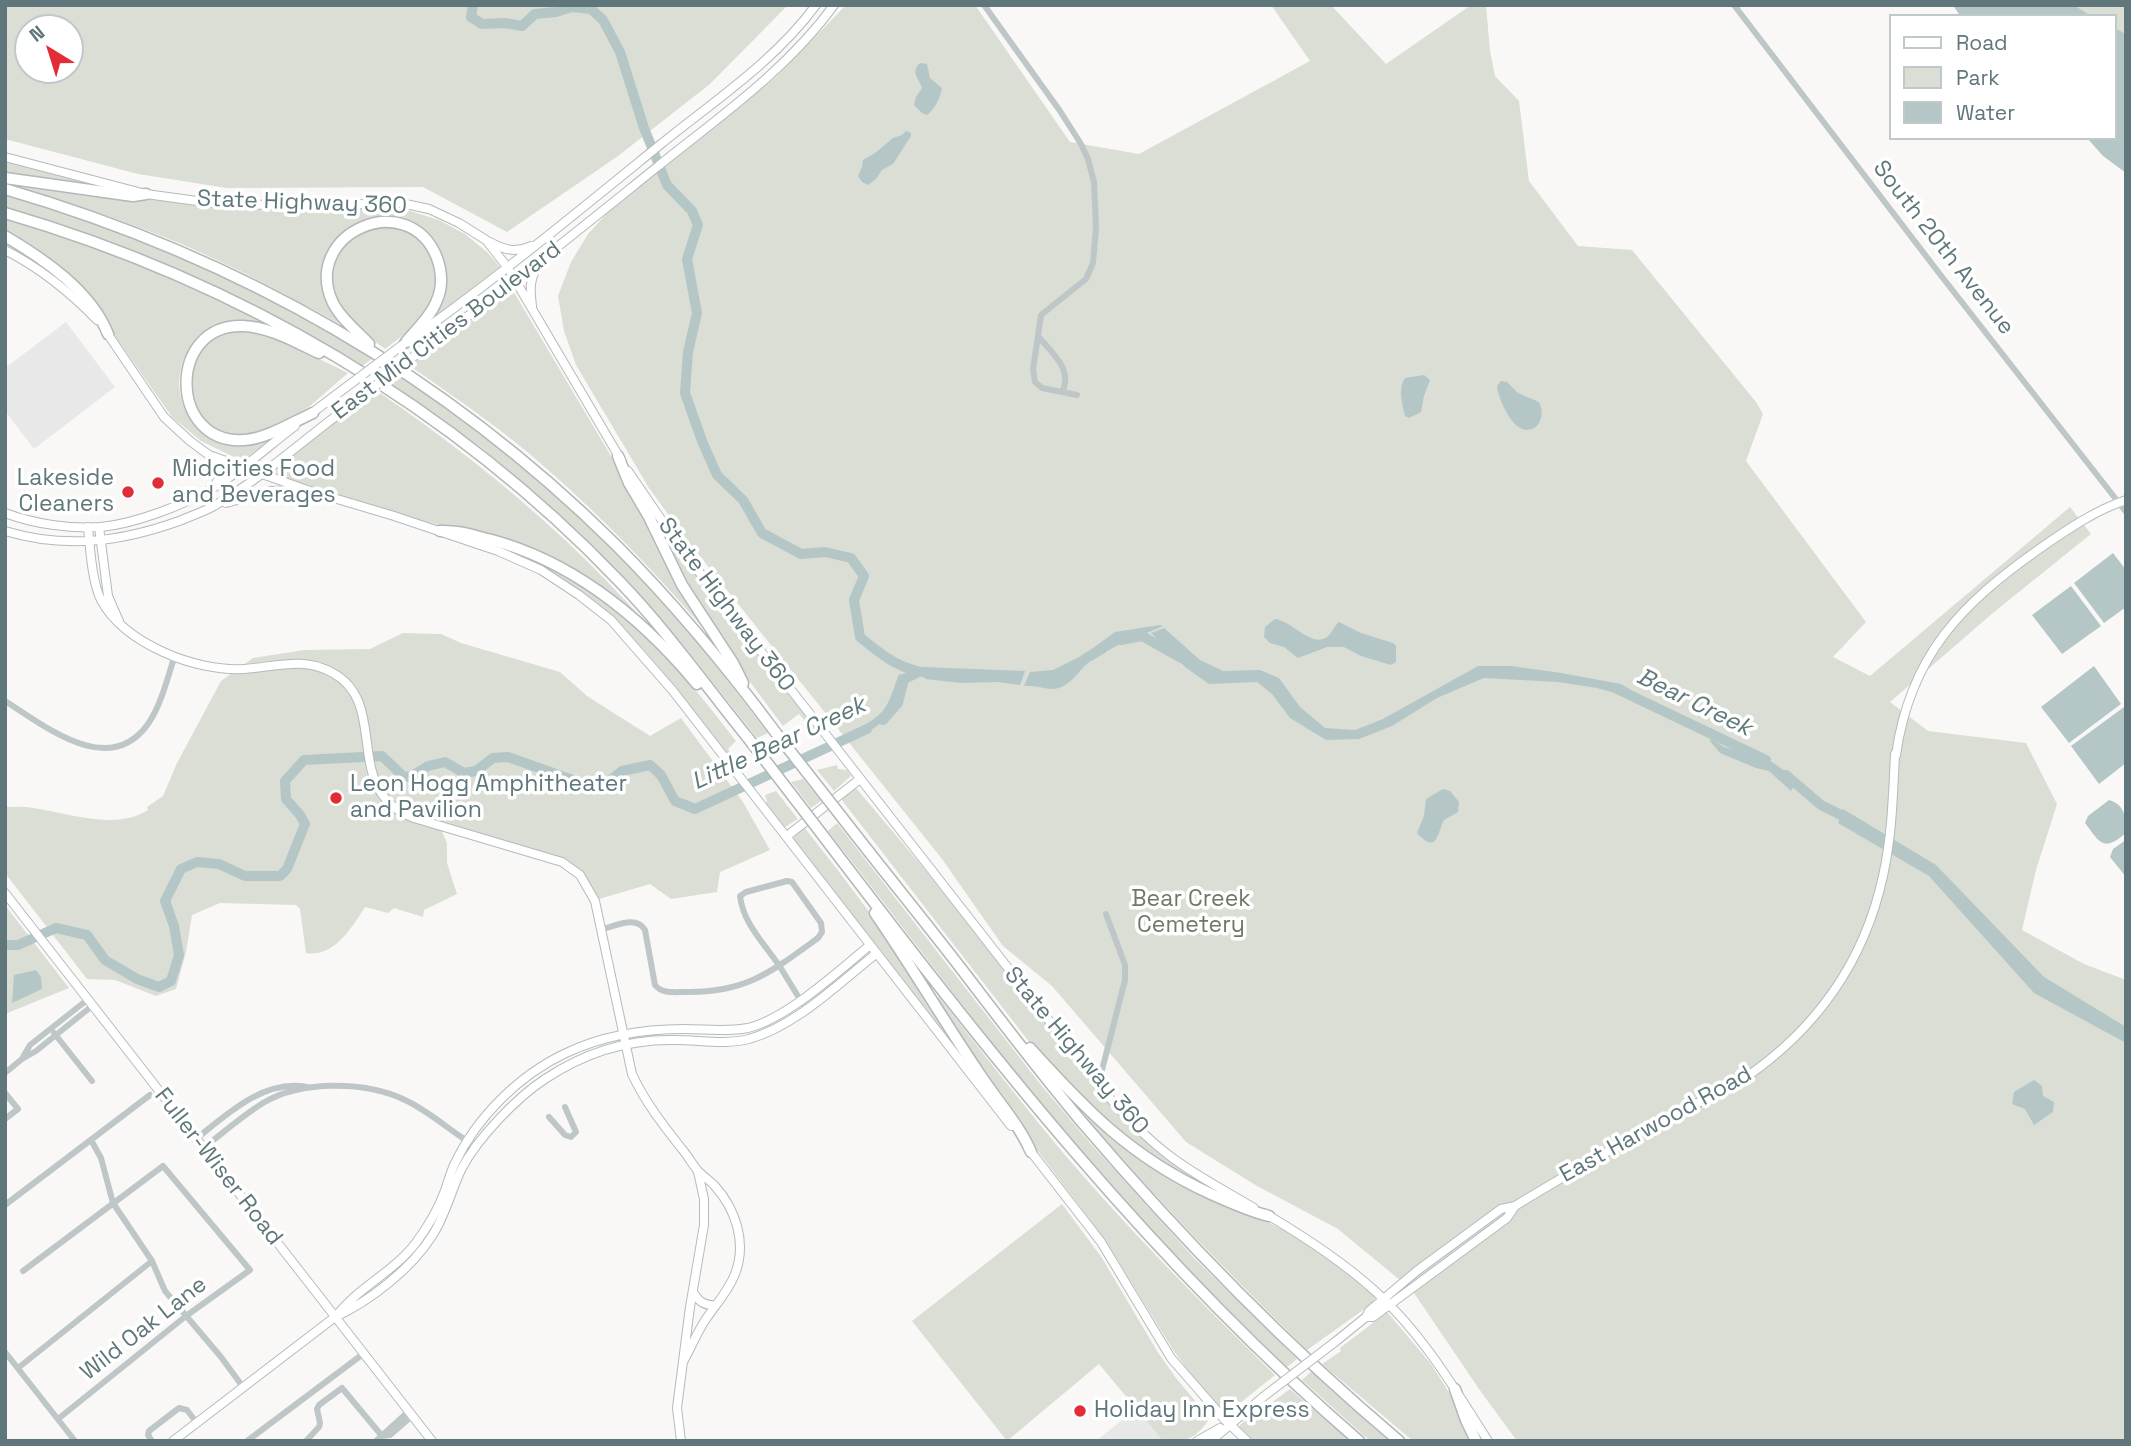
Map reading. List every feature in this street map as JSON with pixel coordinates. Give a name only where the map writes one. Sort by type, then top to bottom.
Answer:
[{"type":"highway","points":[[5,178],[133,196],[146,194]]},
{"type":"highway","points":[[5,189],[98,218],[206,262],[273,294],[381,355],[471,419],[560,492],[616,545],[669,602],[752,701],[1079,1119],[1182,1234],[1291,1343],[1399,1441]]},
{"type":"highway","points":[[5,213],[103,244],[184,277],[252,309],[354,367],[417,408],[479,454],[566,529],[621,582],[660,625],[1029,1099],[1112,1197],[1219,1310],[1359,1441]]},
{"type":"highway","points":[[381,355],[334,306],[327,279],[329,266],[342,240],[365,225],[378,222],[403,225],[426,239],[438,261],[442,282],[436,302],[405,343]]},
{"type":"highway","points":[[5,236],[68,281],[103,320],[108,334]]},
{"type":"highway","points":[[313,413],[256,438],[232,440],[220,436],[198,420],[191,408],[185,382],[191,357],[206,338],[216,332],[240,326],[265,330],[354,367]]},
{"type":"highway","points":[[618,456],[629,483],[682,585],[733,663],[752,701]]},
{"type":"highway","points":[[439,531],[454,530],[504,544],[530,553],[579,577],[640,625],[678,661],[720,712],[733,720]]},
{"type":"highway","points":[[838,855],[846,874],[898,947],[975,1068],[1026,1139],[1031,1152]]},
{"type":"highway","points":[[1007,1029],[1022,1039],[1089,1112],[1149,1161],[1187,1183],[1251,1212],[1269,1216]]},
{"type":"highway","points":[[1455,1390],[1476,1441]]},
{"type":"main road","name":"East Mid Cities Boulevard","points":[[5,513],[33,521],[99,527],[158,512],[213,488],[557,229],[770,55],[816,5]]},
{"type":"main road","name":"East Mid Cities Boulevard","points":[[5,531],[33,540],[100,541],[147,532],[210,508],[260,474],[548,255],[713,122],[795,51],[834,5]]},
{"type":"main road","name":"State Highway 360","points":[[5,157],[146,194],[212,203],[250,206],[401,203],[429,209],[486,240],[508,268],[618,456],[682,550],[1126,1117],[1169,1156],[1329,1253],[1386,1302],[1425,1346],[1488,1441]]},
{"type":"main road","points":[[486,240],[501,248],[521,251],[557,229]]},
{"type":"main road","points":[[5,250],[57,283],[86,309],[108,334],[164,417],[209,455],[516,558],[561,582],[597,608],[655,669],[765,807],[1111,1258],[1171,1358],[1247,1441]]},
{"type":"main road","points":[[533,309],[530,291],[533,276],[548,255]]},
{"type":"main road","points":[[209,455],[220,471],[213,488]]},
{"type":"main road","points":[[210,508],[253,494],[307,490]]},
{"type":"main road","name":"East Harwood Road","points":[[1211,1441],[1229,1423],[1366,1317],[1373,1317],[1386,1302],[1507,1218],[1514,1206],[1592,1159],[1740,1081],[1777,1054],[1807,1027],[1847,972],[1865,935],[1884,874],[1895,754],[1900,729],[1919,674],[1948,628],[1969,605],[2015,566],[2071,527],[2122,501]]},
{"type":"main road","points":[[88,527],[100,598],[112,617],[130,633],[174,658],[214,668],[244,669],[291,662],[323,668],[338,676],[352,690],[362,711],[369,764],[377,786],[403,814],[551,858],[570,866],[586,882],[595,901],[602,929],[632,1074],[642,1096],[698,1172],[727,1202],[734,1215],[740,1243],[739,1260],[725,1295],[705,1320],[683,1362]]},
{"type":"main road","points":[[99,527],[108,596],[119,621]]},
{"type":"main road","points":[[787,836],[860,779]]},
{"type":"main road","name":"Fuller-Wiser Road","points":[[5,893],[432,1441]]},
{"type":"main road","points":[[437,1220],[455,1162],[467,1141],[510,1091],[545,1065],[583,1046],[622,1034],[645,1030],[731,1030],[773,1019],[870,945]]},
{"type":"main road","points":[[173,1441],[335,1318],[349,1300],[405,1256],[437,1220],[463,1166],[494,1125],[520,1098],[543,1080],[603,1050],[625,1045],[644,1041],[710,1042],[749,1039],[772,1031],[806,1009],[877,953]]},
{"type":"main road","points":[[682,1029],[682,1040]]},
{"type":"main road","points":[[681,1441],[677,1408],[704,1225],[704,1199],[698,1172]]},
{"type":"main road","points":[[693,1292],[701,1303],[716,1305]]},
{"type":"main road","name":"East Harwood Road","points":[[1197,1441],[1229,1423]]},
{"type":"street","points":[[984,5],[1073,131],[1088,159],[1094,182],[1096,228],[1091,272],[1041,315],[1033,369],[1035,382],[1042,388],[1077,395]]},
{"type":"street","name":"South 20th Avenue","points":[[1734,5],[1947,284],[2122,501],[2126,512]]},
{"type":"street","points":[[1038,336],[1064,369],[1066,382],[1062,392]]},
{"type":"street","points":[[5,701],[73,743],[91,747],[116,746],[133,739],[148,723],[158,707],[174,658]]},
{"type":"street","points":[[602,929],[634,921],[641,924],[645,930],[655,985],[659,990],[700,993],[727,989],[753,982],[780,966],[818,938],[822,932],[821,923],[792,882],[746,892],[740,896],[752,930],[780,966],[806,1009]]},
{"type":"street","points":[[1093,1077],[1102,1070],[1125,980],[1125,965],[1106,914]]},
{"type":"street","points":[[22,1059],[30,1045],[90,1003]]},
{"type":"street","points":[[5,1073],[56,1035],[90,1003]]},
{"type":"street","points":[[51,1028],[92,1081]]},
{"type":"street","points":[[196,1139],[264,1091],[293,1084],[309,1087],[353,1087],[390,1093],[424,1110],[477,1147]]},
{"type":"street","points":[[203,1148],[263,1104],[288,1092],[309,1087]]},
{"type":"street","points":[[5,1093],[18,1109],[5,1119]]},
{"type":"street","points":[[5,1205],[149,1095]]},
{"type":"street","points":[[549,1117],[565,1135],[571,1137],[576,1128],[565,1107]]},
{"type":"street","points":[[91,1140],[101,1158],[113,1203],[152,1261],[165,1291],[243,1387]]},
{"type":"street","name":"Wild Oak Lane","points":[[58,1419],[186,1316],[250,1270],[164,1166],[113,1203]]},
{"type":"street","points":[[23,1271],[113,1203]]},
{"type":"street","points":[[18,1368],[152,1261]]},
{"type":"street","points":[[5,1352],[75,1441]]},
{"type":"street","points":[[247,1441],[363,1353]]},
{"type":"street","points":[[306,1441],[319,1427],[317,1407],[342,1388],[382,1436]]},
{"type":"street","points":[[152,1441],[148,1435],[149,1431],[179,1408],[187,1410],[197,1423]]},
{"type":"street","points":[[376,1441],[382,1436],[390,1435],[410,1414]]},
{"type":"shaded area","points":[[66,322],[115,387],[34,449],[5,411],[5,368]]},
{"type":"shaded area","points":[[1136,1409],[1163,1441],[1096,1441]]},
{"type":"green space","points":[[5,5],[788,5],[710,84],[618,156],[507,232],[423,187],[227,188],[138,174],[5,139]]},
{"type":"green space","name":"Bear Creek Cemetery","points":[[846,5],[975,5],[1070,142],[1139,154],[1310,61],[1271,5],[1331,5],[1386,64],[1471,5],[1486,5],[1495,76],[1519,101],[1529,181],[1578,246],[1632,250],[1763,414],[1746,461],[1866,622],[1833,657],[1870,676],[2070,507],[2091,534],[1994,612],[1890,702],[1928,731],[2026,743],[2057,804],[2036,870],[2022,930],[2084,964],[2126,980],[2126,1441],[1517,1441],[1412,1290],[1338,1229],[1257,1186],[1186,1142],[1052,986],[1003,946],[942,859],[683,535],[649,488],[576,365],[564,331],[558,296],[571,262],[588,234],[609,211],[776,77]]},
{"type":"green space","points":[[2074,5],[2126,5],[2126,34],[2117,29],[2117,14],[2088,14]]},
{"type":"green space","points":[[5,160],[102,186],[5,175]]},
{"type":"green space","points":[[5,180],[70,190],[246,209],[371,207],[407,210],[439,220],[465,234],[500,267],[435,317],[432,315],[444,281],[419,230],[363,223],[325,267],[340,320],[338,323],[250,276],[182,244],[102,214],[5,184]]},
{"type":"green space","points":[[5,194],[66,212],[198,262],[303,316],[373,358],[362,366],[259,309],[152,259],[5,209]]},
{"type":"green space","points":[[5,219],[114,255],[288,335],[233,324],[187,353],[180,373],[184,408],[206,435],[267,437],[271,441],[242,461],[201,441],[172,417],[94,306],[5,233]]},
{"type":"green space","points":[[371,227],[396,227],[420,240],[433,260],[435,272],[436,285],[428,308],[414,325],[385,349],[357,328],[334,299],[331,287],[333,263],[346,241]]},
{"type":"green space","points":[[509,288],[640,505],[708,634],[670,590],[569,488],[498,428],[410,366]]},
{"type":"green space","points":[[241,330],[272,336],[348,373],[310,406],[277,426],[244,437],[216,431],[206,424],[192,403],[191,367],[204,345],[229,331]]},
{"type":"green space","points":[[399,374],[503,452],[601,538],[675,616],[768,733],[757,738],[684,646],[578,533],[482,448],[388,382]]},
{"type":"green space","points":[[377,391],[450,443],[520,500],[587,561],[651,628],[581,576],[442,526],[270,473]]},
{"type":"green space","points":[[660,524],[815,728],[810,732],[799,714],[783,726],[750,682],[691,594],[657,526]]},
{"type":"green space","points":[[502,549],[540,563],[574,581],[634,626],[687,680],[736,741],[728,749],[733,757],[730,758],[644,650],[604,610],[564,580]]},
{"type":"green space","points":[[403,633],[441,634],[461,643],[560,672],[587,696],[650,736],[681,718],[743,802],[770,850],[720,872],[717,892],[671,899],[650,884],[599,899],[588,881],[566,860],[444,822],[442,832],[447,843],[447,863],[457,894],[424,910],[423,917],[394,908],[388,913],[365,907],[348,932],[334,946],[325,951],[306,953],[300,909],[296,905],[220,903],[192,915],[176,989],[156,996],[115,980],[87,979],[5,873],[5,807],[30,807],[92,819],[135,816],[148,810],[147,807],[163,796],[177,763],[221,681],[253,658],[304,650],[370,649]]},
{"type":"green space","points":[[837,765],[838,769],[847,770],[851,776],[834,791],[817,770]]},
{"type":"green space","points":[[803,779],[821,801],[811,808],[791,782]]},
{"type":"green space","points":[[856,788],[926,871],[1114,1109],[1146,1140],[1206,1184],[1205,1186],[1128,1142],[1037,1052],[841,799]]},
{"type":"green space","points":[[776,791],[798,819],[785,827],[765,804],[765,795]]},
{"type":"green space","points":[[837,823],[1041,1085],[1091,1144],[1194,1258],[1297,1359],[1287,1367],[1183,1264],[1085,1156],[987,1036],[828,831]]},
{"type":"green space","points":[[804,827],[890,941],[965,1062],[794,840],[795,834]]},
{"type":"green space","points":[[5,905],[69,988],[5,1014]]},
{"type":"green space","points":[[939,997],[1028,1110],[1116,1213],[1275,1375],[1229,1412],[1224,1412],[1173,1350],[1106,1241],[1028,1138],[936,999]]},
{"type":"green space","points":[[1087,1113],[1132,1152],[1289,1233],[1330,1259],[1372,1294],[1375,1298],[1373,1303],[1307,1350],[1221,1265],[1111,1147],[1085,1116]]},
{"type":"green space","points":[[1062,1204],[1102,1258],[1157,1351],[1207,1415],[1208,1421],[1193,1436],[1183,1440],[1163,1441],[1099,1364],[1007,1441],[912,1321]]},
{"type":"green space","points":[[1386,1313],[1431,1364],[1450,1394],[1473,1441],[1413,1441],[1322,1364]]},
{"type":"green space","points":[[1312,1371],[1389,1441],[1370,1441],[1302,1380]]},
{"type":"green space","points":[[1290,1389],[1350,1441],[1252,1441],[1238,1429],[1266,1404],[1267,1406]]},
{"type":"water","points":[[1953,5],[2074,5],[2088,14],[1959,14]]},
{"type":"water","points":[[2117,29],[2126,34],[2126,173],[2103,156],[2089,140],[2117,140]]},
{"type":"water","points":[[920,63],[927,64],[930,78],[942,88],[937,103],[927,115],[914,105],[922,88],[915,73]]},
{"type":"water","points":[[906,131],[911,133],[911,136],[893,164],[882,170],[868,185],[862,182],[858,176],[863,160]]},
{"type":"water","points":[[1424,375],[1430,380],[1421,412],[1409,418],[1405,416],[1402,401],[1403,382],[1405,378]]},
{"type":"water","points":[[1501,381],[1507,382],[1518,393],[1539,402],[1541,417],[1536,427],[1526,430],[1514,423],[1498,392],[1497,386]]},
{"type":"water","points":[[2113,553],[2126,570],[2126,607],[2104,623],[2074,583]]},
{"type":"water","points":[[2071,586],[2101,626],[2062,654],[2032,615]]},
{"type":"water","points":[[1275,619],[1318,640],[1328,636],[1339,622],[1361,633],[1393,643],[1396,646],[1396,662],[1391,665],[1361,656],[1344,647],[1327,647],[1298,658],[1264,637],[1265,627]]},
{"type":"water","points":[[1163,626],[1118,645],[1092,661],[1089,651],[1115,632]]},
{"type":"water","points":[[1164,628],[1200,660],[1223,671],[1260,670],[1279,678],[1300,707],[1325,728],[1355,730],[1383,719],[1478,666],[1511,666],[1561,673],[1621,684],[1631,690],[1625,696],[1597,688],[1558,682],[1484,678],[1437,698],[1392,726],[1359,739],[1326,740],[1290,718],[1272,694],[1257,682],[1209,684],[1185,667],[1151,633]]},
{"type":"water","points":[[1079,657],[1084,666],[1063,686],[1053,689],[1024,686],[1030,672],[1053,670]]},
{"type":"water","points":[[2094,666],[2121,704],[2069,743],[2041,707]]},
{"type":"water","points":[[923,667],[1025,671],[1020,685],[998,682],[961,683],[925,679]]},
{"type":"water","points":[[899,674],[906,676],[890,713],[879,725],[858,737],[855,731],[874,719],[884,708]]},
{"type":"water","points":[[2124,707],[2126,763],[2099,784],[2071,746]]},
{"type":"water","points":[[1711,738],[1724,747],[1766,758],[1798,780],[1791,791],[1769,771],[1720,753],[1710,741]]},
{"type":"water","points":[[1443,789],[1450,791],[1459,802],[1458,812],[1444,820],[1438,836],[1429,842],[1417,833],[1424,816],[1426,799]]},
{"type":"water","points":[[2109,800],[2122,809],[2126,833],[2107,844],[2099,840],[2085,823],[2088,816]]},
{"type":"water","points":[[1843,809],[1936,865],[2044,977],[2126,1027],[2126,1043],[2034,993],[1929,876],[1838,823]]},
{"type":"water","points":[[2126,840],[2126,877],[2110,857],[2113,849]]},
{"type":"water","points":[[36,970],[41,977],[42,989],[12,1003],[14,975]]},
{"type":"water","points":[[2034,1080],[2042,1086],[2043,1096],[2054,1102],[2053,1112],[2034,1125],[2025,1109],[2012,1104],[2014,1092]]},
{"type":"waterway","points":[[473,5],[471,17],[482,24],[505,23],[522,26],[535,14],[572,7],[591,9],[603,20],[620,52],[644,128],[667,185],[692,211],[698,225],[687,259],[697,313],[688,352],[685,393],[717,475],[743,500],[762,533],[801,554],[825,552],[851,558],[864,576],[854,600],[860,637],[895,663],[937,674]]},
{"type":"waterway","name":"Bear Creek","points":[[1121,640],[1142,636],[1181,658]]},
{"type":"waterway","name":"Bear Creek","points":[[1072,671],[1086,658],[1102,649]]},
{"type":"waterway","name":"Little Bear Creek","points":[[883,720],[898,703],[904,679],[917,673]]},
{"type":"waterway","name":"Bear Creek","points":[[1615,688],[1766,760]]},
{"type":"waterway","name":"Little Bear Creek","points":[[5,945],[18,945],[56,928],[87,935],[105,960],[137,979],[159,987],[171,981],[179,955],[174,926],[165,901],[181,869],[197,862],[219,864],[245,876],[280,876],[287,869],[305,824],[286,799],[285,781],[304,760],[382,756],[404,777],[445,762],[464,773],[476,771],[493,758],[508,757],[584,784],[606,784],[622,771],[650,765],[661,775],[675,801],[695,809],[867,729]]},
{"type":"waterway","name":"Bear Creek","points":[[1786,775],[1821,805],[1851,820]]},
{"type":"place","name":"Midcities Food and Beverages","points":[[158,483]]},
{"type":"place","name":"Lakeside Cleaners","points":[[128,492]]},
{"type":"place","name":"Leon Hogg Amphitheater and Pavilion","points":[[336,798]]},
{"type":"place","name":"Holiday Inn Express","points":[[1080,1411]]}]
